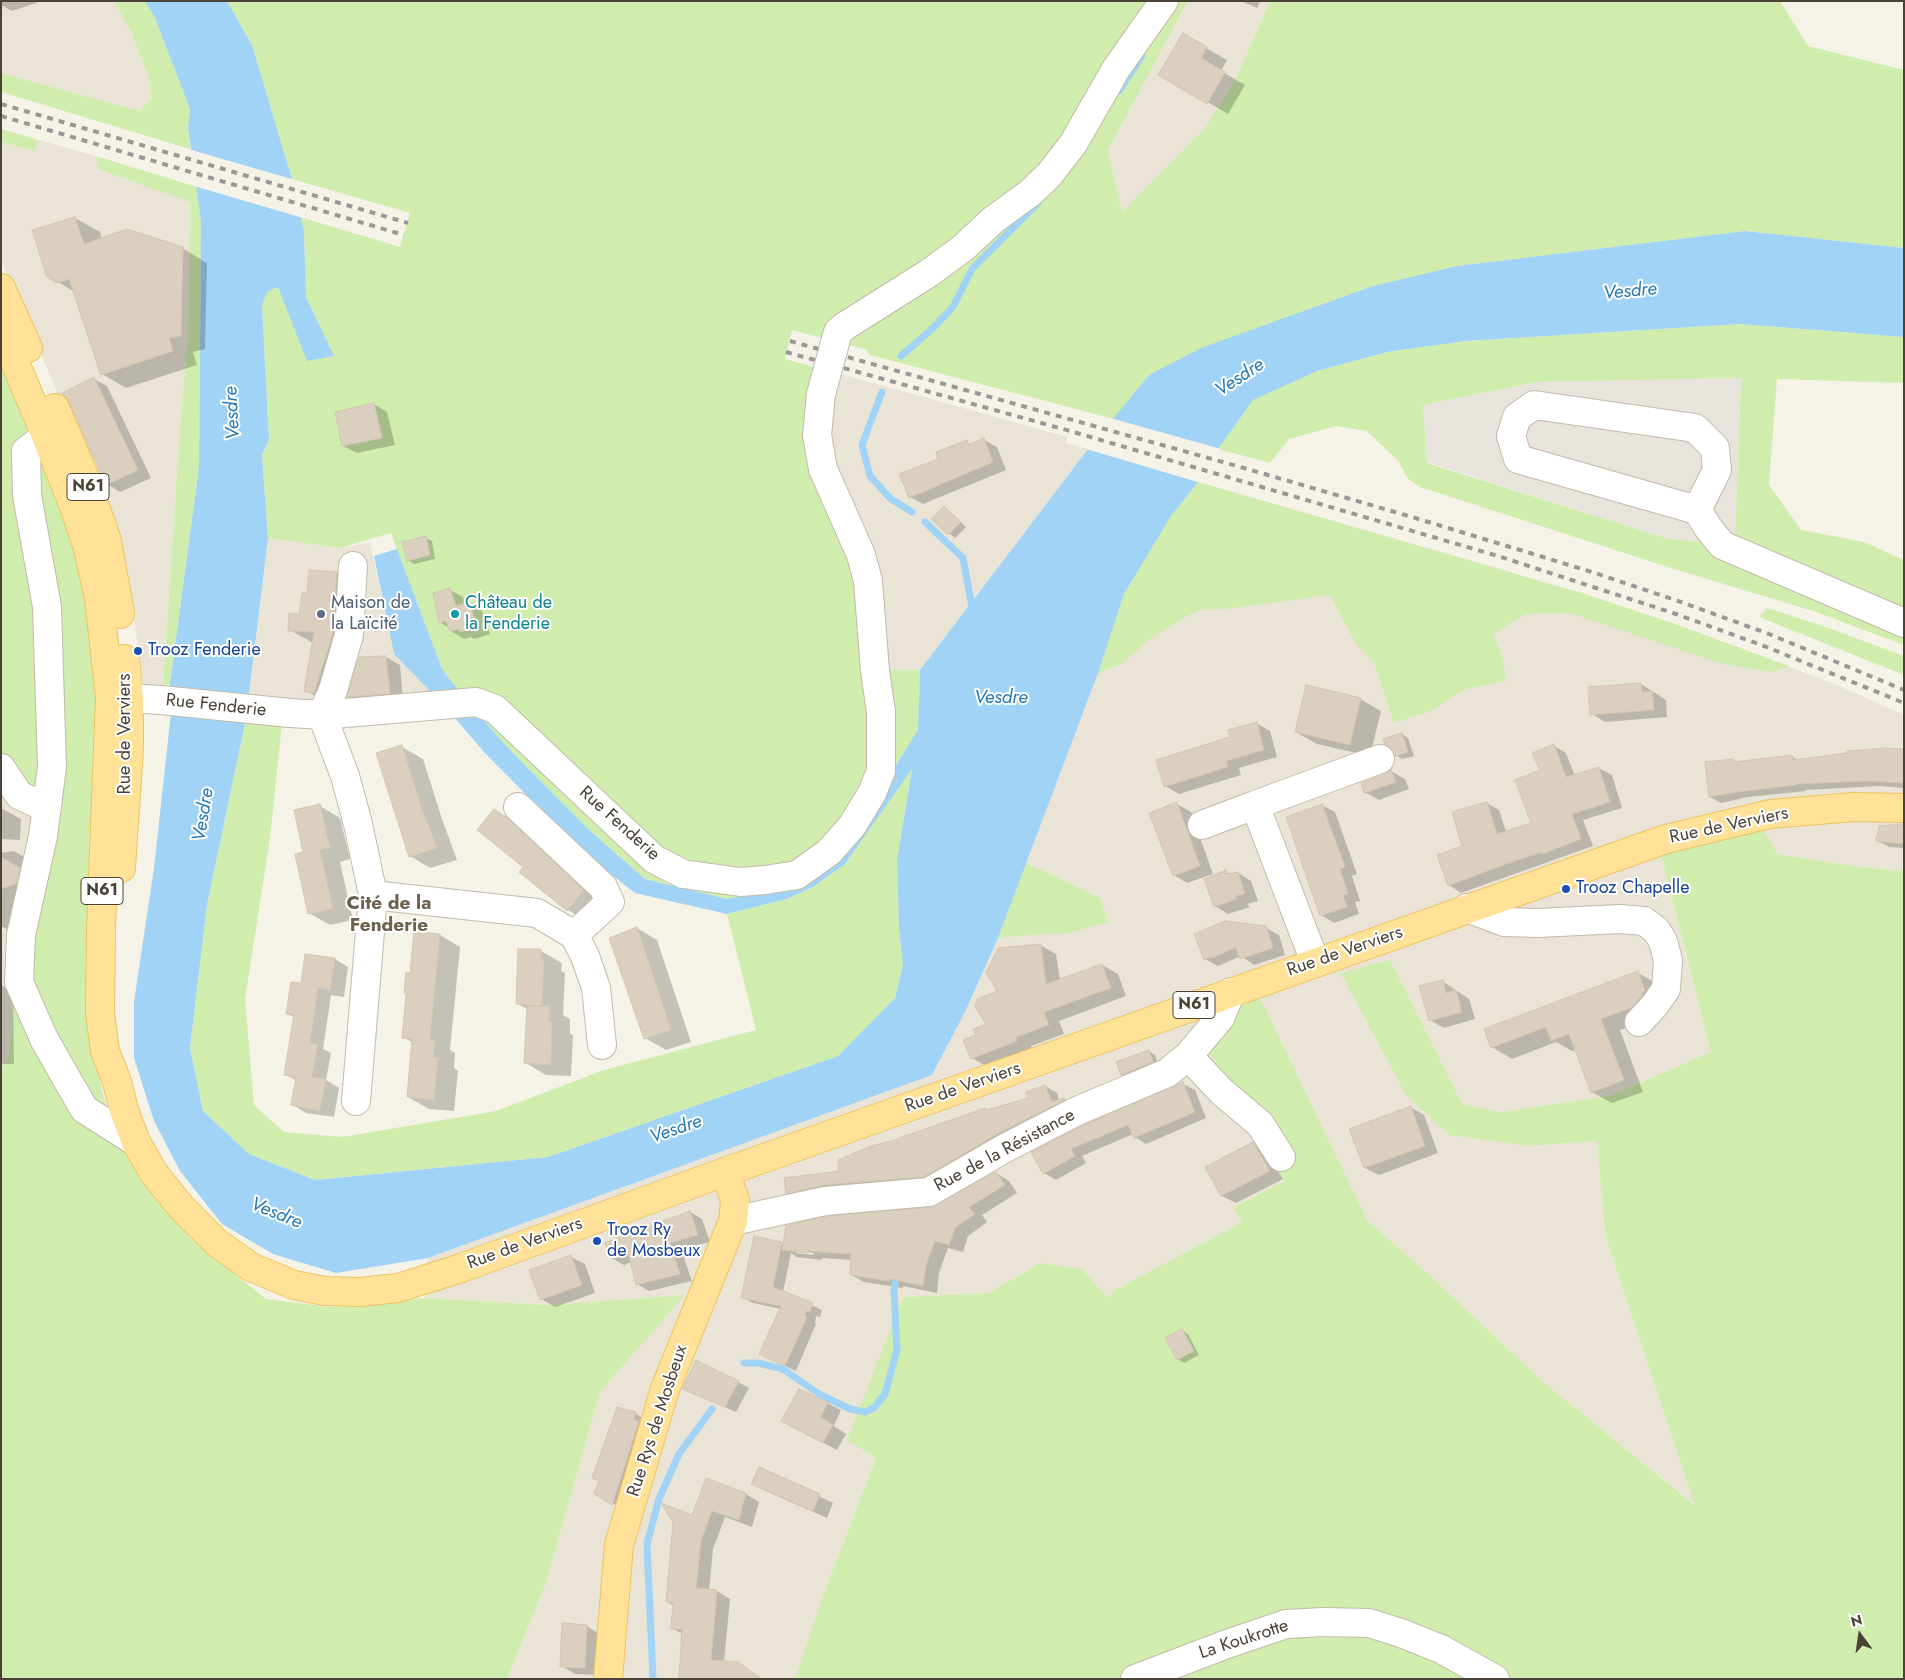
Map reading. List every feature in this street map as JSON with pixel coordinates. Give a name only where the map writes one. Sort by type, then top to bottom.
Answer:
[{"type":"main road","name":"Rue de Verviers","points":[[1,288],[87,483],[107,541],[119,600],[120,698]]},
{"type":"main road","name":"Rue de Verviers","points":[[1,329],[46,436],[87,545],[129,748],[114,992],[117,1082],[124,1110],[136,1142],[154,1172],[181,1207],[217,1243],[251,1267],[294,1285],[324,1291],[360,1292],[398,1288],[461,1268],[725,1172],[1666,838],[1770,814],[1854,807],[1904,808]]},
{"type":"main road","name":"Rue Rys de Mosbeux","points":[[608,1679],[619,1545],[665,1389],[733,1221],[734,1200],[725,1172]]},
{"type":"street","name":"Rue Fenderie","points":[[120,698],[161,700],[290,714],[322,715],[476,702],[496,709],[654,860],[684,874],[740,882],[797,875],[829,852],[852,826],[872,793],[881,771],[883,661],[868,581],[861,555],[822,469],[817,435],[821,394],[838,332],[929,273],[962,248],[993,220],[1030,193],[1049,175],[1073,144],[1116,69],[1164,1]]},
{"type":"street","points":[[1697,510],[1717,470],[1715,448],[1694,428],[1534,405],[1517,417],[1511,436],[1518,459],[1697,510],[1722,545],[1904,623]]},
{"type":"street","points":[[46,436],[26,451],[27,495],[47,607],[52,767],[43,836],[21,935],[19,982],[44,1039],[84,1108],[136,1142]]},
{"type":"street","points":[[353,566],[349,635],[333,690],[322,715],[345,776],[358,824],[373,895],[356,1101]]},
{"type":"street","points":[[1202,825],[1380,759]]},
{"type":"street","points":[[1,768],[18,795],[47,808]]},
{"type":"street","points":[[1255,805],[1315,962]]},
{"type":"street","points":[[518,807],[603,887],[610,902],[574,935]]},
{"type":"street","points":[[373,895],[537,913],[574,935],[585,956],[596,988],[602,1045]]},
{"type":"street","points":[[1468,908],[1504,922],[1538,923],[1620,920],[1644,922],[1656,930],[1663,941],[1668,961],[1666,989],[1654,1006],[1638,1022]]},
{"type":"street","name":"Rue de la Résistance","points":[[733,1221],[825,1200],[922,1193],[1007,1146],[1077,1111],[1167,1073],[1188,1056],[1220,1018],[1231,992]]},
{"type":"street","points":[[1188,1056],[1222,1092],[1260,1124],[1281,1157]]},
{"type":"street","name":"La Koukrotte","points":[[1136,1679],[1227,1644],[1286,1624],[1323,1622],[1370,1623],[1442,1648],[1494,1679]]},
{"type":"shaded area","points":[[1,1],[114,1],[130,30],[149,78],[151,98],[140,111],[1,73]]},
{"type":"shaded area","points":[[1188,1],[1270,1],[1238,74],[1205,128],[1122,212],[1108,150]]},
{"type":"shaded area","points":[[39,140],[96,156],[98,169],[190,201],[188,332],[163,685],[144,688],[129,584],[99,492],[1,259],[1,142],[34,151]]},
{"type":"shaded area","points":[[837,373],[1068,437],[1066,443],[1088,449],[920,670],[884,670],[828,468]]},
{"type":"shaded area","points":[[1741,378],[1735,538],[1711,543],[1669,539],[1427,462],[1423,405],[1538,382]]},
{"type":"shaded area","points":[[1198,482],[1494,567],[1672,623],[1837,685],[1904,715],[1904,871],[1860,867],[1777,854],[1661,855],[1711,1052],[1609,1096],[1500,1112],[1461,1104],[1390,960],[1406,1095],[1530,1146],[1597,1141],[1605,1236],[1696,1505],[1542,1381],[1438,1283],[1367,1220],[1259,999],[1279,1174],[1284,1181],[1233,1208],[1242,1222],[1115,1290],[1108,1298],[1082,1269],[1040,1263],[989,1293],[902,1297],[876,1458],[824,1593],[795,1679],[507,1679],[546,1583],[600,1392],[684,1295],[548,1305],[425,1298],[428,1258],[932,1075],[966,1010],[998,938],[1098,673],[1124,594],[1171,515]]},
{"type":"shaded area","points":[[268,538],[340,548],[370,543],[394,654],[440,702],[248,706]]},
{"type":"shaded area","points":[[1,755],[31,806],[19,910],[10,1052],[1,1071]]},
{"type":"green space","points":[[114,1],[145,1],[155,18],[190,109],[188,128],[190,149],[1,92],[1,73],[140,111],[151,98],[149,78],[130,30]]},
{"type":"green space","points":[[227,1],[1188,1],[1108,150],[1122,212],[1205,128],[1238,74],[1270,1],[1780,1],[1808,46],[1904,70],[1904,248],[1745,231],[1457,266],[1373,286],[1304,311],[1149,375],[1114,419],[870,355],[865,349],[792,330],[785,359],[837,373],[822,436],[884,670],[920,670],[918,730],[839,856],[785,888],[727,899],[645,879],[588,829],[511,751],[464,698],[442,669],[391,533],[340,548],[268,538],[262,455],[269,440],[262,304],[268,291],[278,286],[307,360],[333,356],[306,297],[304,232],[300,217],[400,247],[410,213],[292,179],[252,45]],"holes":[[[426,537],[429,556],[407,561],[402,542]],[[433,594],[456,606],[469,602],[477,626],[460,632],[458,629],[450,632],[446,621],[439,623]]]},
{"type":"green space","points":[[1,129],[39,140],[34,151],[1,142]]},
{"type":"green space","points":[[96,156],[197,187],[201,221],[199,467],[170,684],[163,685],[188,332],[190,202],[98,169]]},
{"type":"green space","points":[[1740,324],[1904,337],[1904,383],[1777,379],[1769,485],[1801,530],[1864,542],[1904,560],[1904,608],[1752,547],[1735,538],[1741,378],[1538,382],[1423,405],[1427,463],[1669,539],[1711,543],[1904,634],[1904,645],[1816,612],[1671,568],[1420,487],[1408,479],[1398,461],[1367,431],[1336,426],[1289,439],[1270,463],[1218,449],[1253,399],[1317,371],[1386,352],[1466,341]]},
{"type":"green space","points":[[9,370],[74,547],[102,686],[88,1032],[113,1135],[190,1238],[266,1299],[330,1307],[425,1298],[548,1305],[685,1295],[600,1392],[546,1583],[507,1679],[1,1679],[1,1071],[10,1052],[19,910],[31,806],[1,755],[1,374]]},
{"type":"green space","points":[[1198,482],[1585,594],[1672,623],[1789,666],[1772,672],[1723,664],[1570,613],[1526,614],[1493,634],[1503,659],[1506,681],[1466,689],[1428,712],[1394,723],[1374,663],[1356,644],[1330,595],[1227,609],[1198,610],[1154,636],[1121,664],[1098,673],[1124,594],[1171,515]]},
{"type":"green space","points":[[1767,608],[1826,627],[1904,656],[1904,675],[1759,617]]},
{"type":"green space","points":[[246,720],[282,723],[270,838],[245,999],[254,1105],[284,1132],[342,1137],[496,1111],[604,1070],[756,1030],[727,914],[787,899],[813,887],[845,864],[912,768],[897,860],[899,929],[903,965],[895,998],[838,1056],[548,1157],[315,1180],[249,1154],[203,1111],[190,1048],[207,905]]},
{"type":"green space","points":[[1763,829],[1777,854],[1860,867],[1904,871],[1904,1679],[795,1679],[824,1593],[876,1458],[847,1440],[903,1297],[989,1293],[1040,1263],[1082,1269],[1108,1298],[1115,1290],[1242,1222],[1233,1208],[1284,1181],[1212,1058],[1198,1023],[1260,998],[1367,1220],[1438,1283],[1542,1381],[1695,1505],[1605,1235],[1597,1141],[1530,1146],[1449,1135],[1406,1095],[1341,973],[1390,960],[1462,1104],[1500,1112],[1609,1096],[1711,1052],[1661,855]]},
{"type":"green space","points":[[1025,862],[1100,898],[1108,922],[1065,934],[998,938]]},
{"type":"water","name":"Vesdre","points":[[145,1],[227,1],[252,45],[292,179],[304,232],[306,297],[334,356],[307,361],[278,287],[268,291],[262,304],[269,440],[262,455],[268,538],[246,719],[207,905],[190,1048],[203,1111],[249,1154],[315,1180],[548,1157],[838,1056],[895,998],[903,965],[899,929],[897,860],[912,769],[845,864],[813,887],[787,899],[727,914],[635,893],[585,854],[484,752],[449,711],[394,654],[374,556],[397,549],[442,669],[464,698],[511,751],[588,829],[645,879],[727,899],[785,888],[839,856],[918,730],[920,670],[1088,449],[1149,375],[1201,348],[1373,286],[1457,266],[1745,231],[1904,248],[1904,337],[1740,324],[1466,341],[1387,352],[1317,371],[1253,400],[1218,449],[1198,482],[1171,516],[1124,594],[1098,673],[998,938],[966,1010],[932,1075],[428,1258],[336,1273],[273,1254],[222,1224],[180,1171],[154,1121],[134,1058],[134,1002],[154,868],[171,713],[170,684],[199,467],[201,221],[188,128],[190,109],[155,18]]},
{"type":"pier","points":[[188,149],[295,180],[303,218],[194,186]]},
{"type":"pier","points":[[1111,418],[1221,449],[1201,483],[1086,449]]},
{"type":"building","points":[[1183,33],[1207,47],[1201,58],[1225,72],[1207,104],[1158,75]]},
{"type":"building","points":[[75,217],[84,244],[127,229],[183,247],[181,336],[169,338],[173,351],[101,375],[69,279],[57,283],[47,277],[32,230]]},
{"type":"building","points":[[94,377],[138,470],[106,485],[69,402],[62,393]]},
{"type":"building","points":[[374,403],[382,438],[342,446],[335,412]]},
{"type":"building","points":[[984,438],[993,462],[909,498],[899,474],[938,459],[936,452],[967,440],[968,445]]},
{"type":"building","points":[[944,506],[961,522],[948,535],[931,519]]},
{"type":"building","points":[[426,536],[430,555],[407,561],[402,542]]},
{"type":"building","points":[[309,570],[337,572],[333,633],[314,693],[304,691],[314,632],[288,631],[289,613],[299,614],[302,593],[307,592]]},
{"type":"building","name":"Château de la Fenderie","points":[[450,588],[456,606],[469,602],[477,626],[460,632],[458,629],[450,632],[446,621],[439,623],[433,593]]},
{"type":"building","points":[[386,656],[390,694],[347,697],[359,657]]},
{"type":"building","points":[[1641,683],[1642,692],[1652,691],[1654,710],[1590,715],[1588,687]]},
{"type":"building","points":[[1306,685],[1361,698],[1350,745],[1295,732]]},
{"type":"building","points":[[1257,722],[1264,750],[1226,761],[1228,767],[1164,787],[1156,760],[1230,737],[1228,730]]},
{"type":"building","points":[[1402,733],[1408,752],[1395,756],[1390,747],[1385,745],[1383,739]]},
{"type":"building","points":[[1554,744],[1566,777],[1599,767],[1610,802],[1572,814],[1581,839],[1448,886],[1437,855],[1462,846],[1452,812],[1487,802],[1497,834],[1531,823],[1515,780],[1540,770],[1532,753]]},
{"type":"building","points":[[402,745],[421,806],[437,848],[409,857],[376,753]]},
{"type":"building","points":[[1886,748],[1904,749],[1904,783],[1869,781],[1795,784],[1709,797],[1705,762],[1733,759],[1734,762],[1792,755],[1793,760],[1847,753],[1847,751]]},
{"type":"building","points":[[1391,770],[1396,782],[1364,793],[1361,783]]},
{"type":"building","points":[[1177,802],[1200,866],[1173,876],[1149,813]]},
{"type":"building","points":[[320,804],[330,848],[320,850],[333,909],[308,914],[295,854],[303,852],[294,810]]},
{"type":"building","points":[[1322,804],[1345,867],[1340,869],[1348,894],[1343,895],[1347,907],[1320,916],[1286,817]]},
{"type":"building","points":[[494,809],[513,823],[584,890],[567,911],[519,872],[523,867],[477,830]]},
{"type":"building","points":[[1904,824],[1904,844],[1876,841],[1879,826]]},
{"type":"building","points":[[1,857],[20,868],[17,883],[1,889]]},
{"type":"building","points":[[1226,870],[1227,874],[1238,872],[1245,894],[1235,896],[1237,899],[1214,907],[1204,879]]},
{"type":"building","points":[[1225,921],[1266,926],[1273,948],[1240,959],[1236,947],[1204,960],[1194,934]]},
{"type":"building","points":[[637,927],[671,1030],[644,1039],[609,938]]},
{"type":"building","points":[[414,931],[440,934],[430,1039],[435,1040],[433,1057],[438,1058],[434,1100],[407,1097],[412,1039],[402,1038],[406,972],[410,973]]},
{"type":"building","points":[[1041,944],[1046,984],[1102,964],[1111,988],[1044,1012],[1049,1025],[1016,1037],[1017,1041],[971,1059],[963,1040],[976,1035],[973,1029],[986,1024],[975,1007],[977,999],[997,991],[986,973],[998,948]]},
{"type":"building","points":[[518,949],[541,949],[541,960],[544,960],[542,1006],[516,1004]]},
{"type":"building","points":[[305,954],[335,958],[330,990],[318,988],[310,1043],[318,1044],[312,1077],[326,1079],[320,1111],[291,1105],[296,1077],[284,1075],[294,1015],[286,1014],[291,982],[301,983]]},
{"type":"building","points":[[1638,971],[1645,991],[1642,993],[1642,996],[1631,1008],[1601,1019],[1624,1080],[1591,1093],[1569,1034],[1551,1041],[1546,1027],[1491,1048],[1484,1029]]},
{"type":"building","points":[[1443,980],[1446,993],[1456,990],[1462,1012],[1429,1021],[1419,986]]},
{"type":"building","points":[[527,1006],[550,1006],[549,1022],[552,1022],[551,1065],[524,1063]]},
{"type":"building","points":[[1149,1050],[1153,1062],[1121,1075],[1116,1062]]},
{"type":"building","points":[[1183,1082],[1195,1112],[1134,1138],[1128,1125],[1071,1149],[1075,1156],[1043,1174],[1031,1152],[1084,1125]]},
{"type":"building","points":[[1045,1085],[1052,1102],[1064,1098],[1065,1100],[999,1133],[924,1177],[824,1185],[786,1194],[784,1178],[839,1171],[838,1160],[871,1146],[891,1141],[985,1108],[987,1110],[1028,1098],[1026,1092]]},
{"type":"building","points":[[1411,1106],[1425,1146],[1364,1168],[1349,1129]]},
{"type":"building","points":[[1253,1142],[1270,1171],[1221,1196],[1205,1167]]},
{"type":"building","points":[[996,1172],[1005,1185],[969,1207],[975,1214],[955,1228],[949,1245],[935,1241],[926,1265],[923,1286],[890,1279],[889,1281],[850,1275],[851,1254],[782,1250],[786,1226],[827,1216],[931,1207]]},
{"type":"building","points":[[690,1211],[698,1235],[670,1243],[680,1274],[636,1285],[628,1252],[611,1259],[605,1243]]},
{"type":"building","points":[[754,1236],[782,1242],[773,1287],[813,1303],[810,1312],[806,1311],[805,1316],[807,1317],[785,1366],[759,1354],[781,1306],[741,1298]]},
{"type":"building","points":[[571,1255],[582,1285],[540,1300],[529,1270]]},
{"type":"building","points":[[1182,1329],[1194,1351],[1177,1360],[1165,1338]]},
{"type":"building","points":[[696,1360],[739,1381],[725,1407],[682,1389]]},
{"type":"building","points":[[799,1389],[828,1402],[821,1417],[833,1425],[823,1443],[781,1421]]},
{"type":"building","points":[[617,1407],[636,1412],[634,1420],[639,1421],[612,1505],[594,1494],[599,1481],[592,1478]]},
{"type":"building","points":[[759,1467],[820,1494],[813,1511],[751,1484]]},
{"type":"building","points":[[706,1478],[746,1493],[739,1520],[712,1511],[701,1541],[696,1588],[717,1590],[711,1660],[738,1662],[761,1679],[679,1678],[682,1629],[671,1629],[673,1603],[666,1602],[673,1522],[661,1503],[692,1515]]},
{"type":"building","points":[[562,1623],[587,1625],[585,1668],[560,1667]]},
{"type":"waterway","points":[[1119,91],[1142,56]]},
{"type":"waterway","points":[[901,356],[932,329],[953,307],[972,269],[1038,203]]},
{"type":"waterway","points":[[882,392],[862,445],[870,476],[891,499],[912,512]]},
{"type":"waterway","points":[[925,522],[963,558],[973,612]]},
{"type":"waterway","points":[[744,1363],[758,1363],[783,1369],[819,1394],[850,1409],[865,1412],[874,1408],[885,1394],[897,1350],[894,1291],[897,1272]]},
{"type":"waterway","points":[[653,1679],[647,1544],[659,1499],[679,1454],[712,1409]]},
{"type":"railway","points":[[1,104],[408,223]]},
{"type":"railway","points":[[1,116],[404,235]]},
{"type":"railway","points":[[790,341],[1237,466],[1592,572],[1769,634],[1904,690]]},
{"type":"railway","points":[[786,352],[1070,431],[1498,556],[1676,614],[1764,646],[1904,703]]},
{"type":"place","name":"Maison de la Laïcité","points":[[321,614]]},
{"type":"place","name":"Château de la Fenderie","points":[[455,614]]},
{"type":"place","name":"Trooz Fenderie","points":[[138,651]]},
{"type":"place","name":"Trooz Chapelle","points":[[1566,889]]},
{"type":"place","name":"Trooz Ry de Mosbeux","points":[[597,1241]]},
{"type":"district","name":"Cité de la Fenderie","points":[[389,915]]}]
